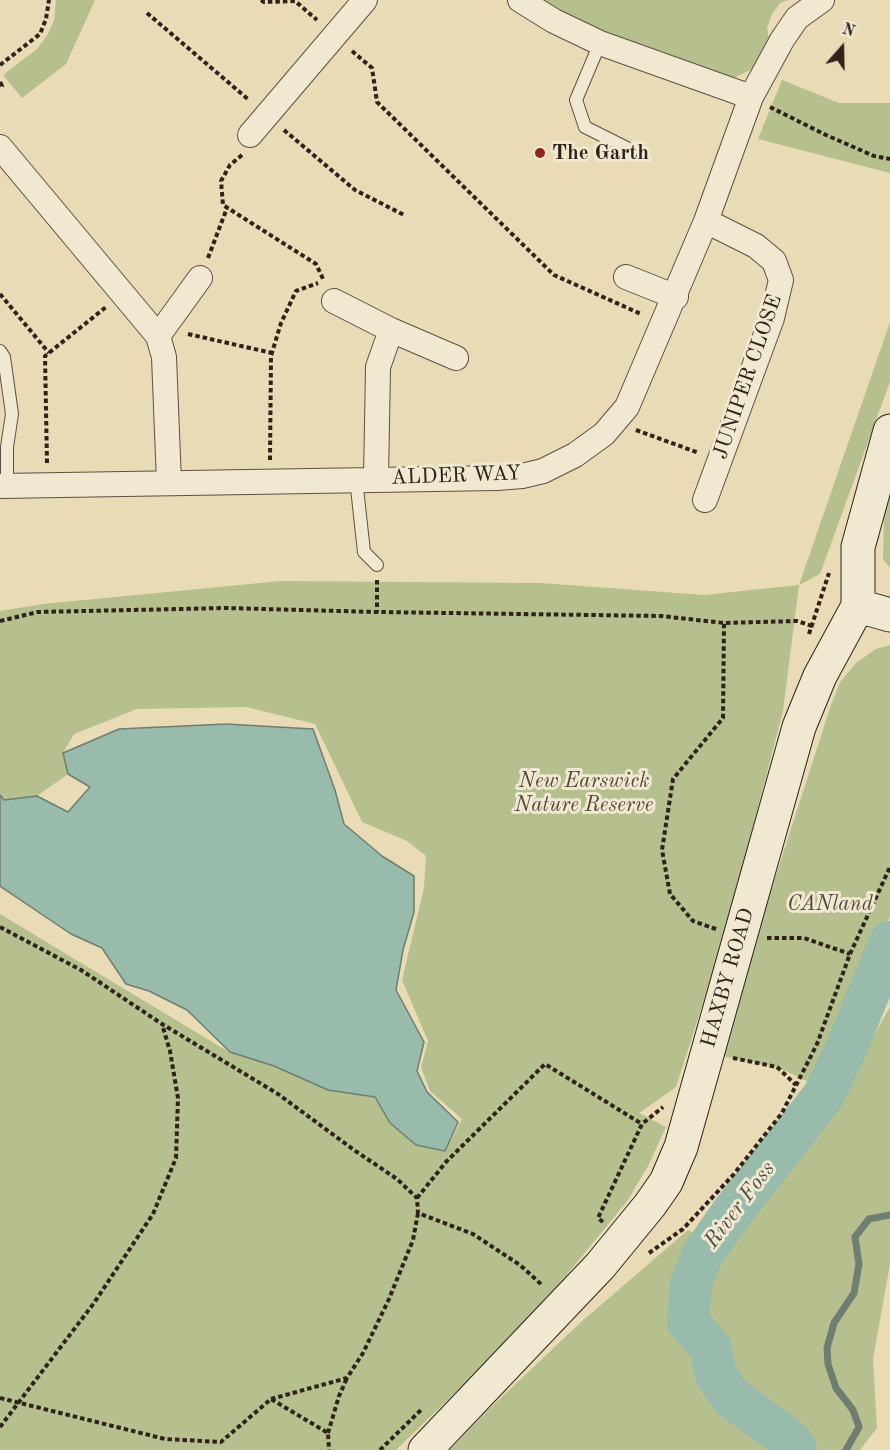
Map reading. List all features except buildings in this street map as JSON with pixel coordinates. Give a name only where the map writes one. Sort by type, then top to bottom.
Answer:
[{"type":"street","points":[[250,135],[365,0]]},
{"type":"street","points":[[520,0],[554,21],[600,43],[751,97]]},
{"type":"street","name":"ALDER WAY","points":[[3,485],[522,476],[543,471],[575,455],[604,434],[627,407],[676,297],[751,97],[782,40],[797,18],[822,0]]},
{"type":"street","points":[[0,147],[122,294],[161,331],[169,482]]},
{"type":"street","name":"JUNIPER CLOSE","points":[[705,500],[772,318],[781,280],[774,261],[756,246],[706,221]]},
{"type":"street","points":[[626,277],[676,297]]},
{"type":"street","points":[[161,331],[200,278]]},
{"type":"street","points":[[329,291],[391,330],[456,358]]},
{"type":"street","points":[[366,479],[378,367],[391,330]]},
{"type":"street","name":"HAXBY ROAD","points":[[425,1450],[545,1325],[631,1249],[650,1205],[666,1182],[681,1147],[799,728],[820,676],[858,606],[858,547],[890,431]]},
{"type":"street","points":[[858,606],[890,615]]},
{"type":"lane","points":[[600,43],[576,100],[585,127],[633,151]]},
{"type":"lane","points":[[0,351],[4,357],[12,414],[3,485]]},
{"type":"lane","points":[[366,479],[364,552],[377,565]]},
{"type":"path","points":[[0,65],[40,34],[46,19],[49,0]]},
{"type":"path","points":[[261,0],[264,2],[295,1],[372,68],[377,102],[554,275],[664,324]]},
{"type":"path","points":[[0,82],[2,86],[0,88]]},
{"type":"path","points":[[751,97],[826,135],[874,156],[890,159]]},
{"type":"path","points":[[250,135],[243,154],[230,165],[221,181],[223,205],[316,264],[329,291],[296,291],[281,323],[272,353],[270,481]]},
{"type":"path","points":[[200,278],[227,208]]},
{"type":"path","points":[[0,294],[49,353]]},
{"type":"path","points":[[48,485],[45,356],[122,294]]},
{"type":"path","points":[[161,331],[188,334],[272,353]]},
{"type":"path","points":[[615,422],[720,460]]},
{"type":"path","points":[[377,565],[377,612]]},
{"type":"path","points":[[0,621],[38,612],[226,608],[662,616],[724,623],[797,621]]},
{"type":"path","points":[[724,623],[723,718],[673,779],[662,850],[670,894],[693,921],[740,937],[804,938],[850,954]]},
{"type":"path","points":[[695,1097],[667,1103],[642,1124],[598,1218],[631,1249],[683,1229],[734,1174],[782,1113],[817,1044],[850,954],[890,867]]},
{"type":"path","points":[[0,927],[81,970],[162,1024],[278,1094],[398,1179],[417,1198],[418,1213],[413,1240],[389,1299],[363,1353],[339,1395],[328,1433],[329,1450]]},
{"type":"path","points":[[0,1427],[94,1303],[153,1214],[176,1158],[178,1098],[170,1051],[162,1024]]},
{"type":"path","points":[[707,1053],[777,1067],[796,1084]]},
{"type":"path","points":[[417,1198],[446,1162],[545,1064],[642,1124]]},
{"type":"path","points":[[418,1213],[473,1234],[520,1265],[544,1285],[539,1292]]},
{"type":"path","points":[[0,1398],[165,1439],[221,1442],[271,1399],[347,1378]]},
{"type":"path","points":[[271,1399],[328,1433]]},
{"type":"path","points":[[380,1450],[429,1402]]},
{"type":"green space","points":[[56,0],[95,0],[66,64],[22,98],[3,75],[37,49],[48,34],[54,20]]},
{"type":"green space","points":[[535,0],[788,0],[780,3],[772,14],[767,28],[769,38],[759,61],[750,70],[732,79],[637,48]]},
{"type":"green space","points":[[782,80],[839,103],[890,103],[890,173],[758,139]]},
{"type":"green space","points":[[890,322],[890,381],[888,387],[820,574],[799,585]]},
{"type":"green space","points":[[890,497],[890,568],[883,559],[884,511]]},
{"type":"green space","name":"New Earswick Nature Reserve","points":[[281,581],[541,583],[704,595],[799,585],[783,711],[726,931],[676,1087],[639,1113],[666,1127],[648,1166],[628,1200],[561,1282],[498,1351],[396,1450],[0,1450],[0,914],[229,1052],[274,1065],[328,1090],[376,1097],[390,1123],[415,1145],[445,1151],[462,1119],[430,1091],[421,1067],[428,1041],[402,980],[424,888],[426,856],[407,841],[362,822],[315,724],[246,707],[137,709],[74,734],[63,753],[68,774],[37,796],[4,800],[0,795],[0,611],[43,604]]},
{"type":"green space","name":"CANland","points":[[890,645],[890,916],[821,1088],[777,1067],[721,1056],[756,937],[840,682],[856,663],[876,649]]},
{"type":"green space","points":[[890,1007],[890,1264],[873,1359],[877,1428],[860,1450],[792,1450],[717,1339],[695,1321],[697,1290],[708,1262],[838,1098]]},
{"type":"green space","points":[[688,1230],[699,1237],[684,1271],[678,1313],[722,1398],[754,1434],[780,1450],[450,1450],[487,1411],[581,1322]]},
{"type":"shaded area","points":[[226,724],[313,729],[335,790],[344,824],[382,856],[414,876],[414,912],[403,950],[396,990],[424,1042],[417,1071],[427,1092],[458,1122],[445,1151],[416,1145],[390,1123],[375,1097],[328,1090],[274,1066],[230,1052],[187,1010],[149,991],[126,984],[102,948],[71,934],[0,886],[0,795],[4,800],[37,796],[68,812],[90,787],[68,774],[63,753],[119,729]]},
{"type":"waterway","name":"River Foss","points":[[796,1450],[792,1442],[731,1397],[716,1375],[711,1348],[688,1322],[691,1283],[703,1254],[731,1214],[824,1095],[845,1051],[890,942]]},
{"type":"waterway","points":[[846,1450],[859,1427],[853,1410],[836,1388],[828,1364],[827,1348],[834,1323],[854,1293],[859,1264],[855,1237],[869,1219],[890,1215]]},
{"type":"place","name":"The Garth","points":[[540,153]]}]
